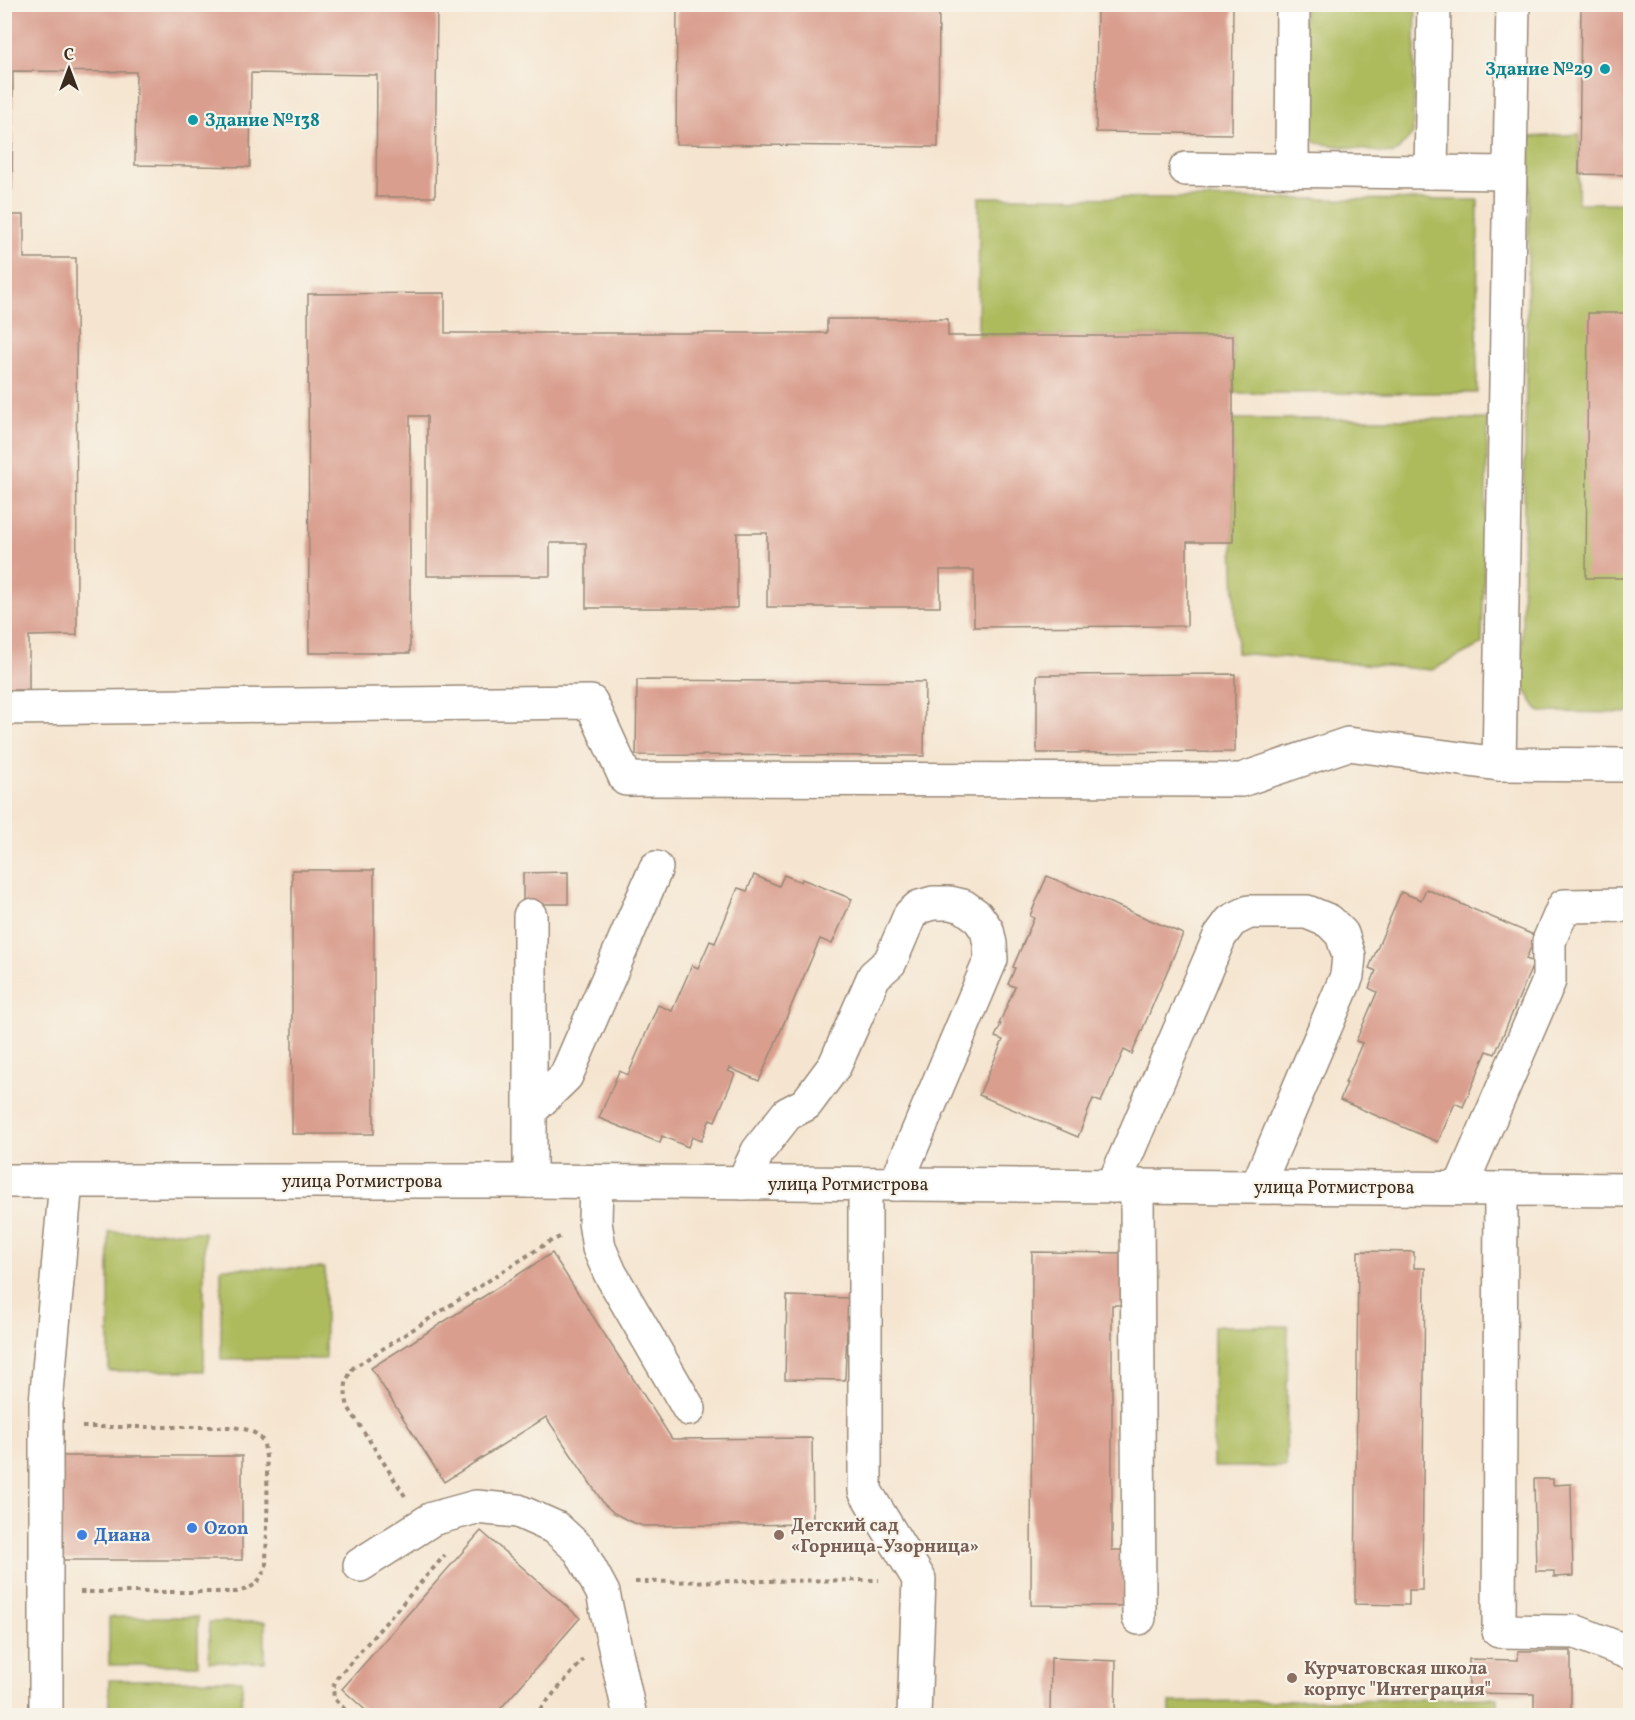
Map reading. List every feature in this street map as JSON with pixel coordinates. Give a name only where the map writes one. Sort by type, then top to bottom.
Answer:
[{"type":"street","points":[[1292,170],[1293,4]]},
{"type":"street","points":[[1431,172],[1434,4]]},
{"type":"street","points":[[1499,764],[1513,4]]},
{"type":"street","points":[[1186,169],[1510,173]]},
{"type":"street","points":[[4,708],[591,702],[626,779],[1241,780],[1348,744],[1499,764],[1630,765]]},
{"type":"street","points":[[530,1112],[567,1076],[656,868]]},
{"type":"street","points":[[743,1183],[758,1151],[787,1114],[806,1104],[835,1065],[874,976],[890,962],[910,915],[920,907],[933,903],[950,903],[963,906],[977,916],[987,930],[991,959],[880,1184],[865,1491],[919,1579],[914,1716]]},
{"type":"street","points":[[1460,1188],[1549,981],[1549,941],[1564,906],[1630,905]]},
{"type":"street","points":[[1139,1618],[1125,1185],[1220,936],[1231,921],[1249,912],[1307,912],[1329,921],[1342,934],[1349,956],[1347,976],[1257,1187]]},
{"type":"street","points":[[530,916],[530,1181]]},
{"type":"street","name":"улица Ротмистрова","points":[[4,1181],[530,1181],[1630,1190]]},
{"type":"street","points":[[46,1716],[46,1403],[66,1181]]},
{"type":"street","points":[[596,1182],[596,1228],[599,1248],[610,1273],[689,1409]]},
{"type":"street","points":[[1501,1188],[1499,1631],[1576,1632],[1630,1653]]},
{"type":"street","points":[[360,1565],[432,1519],[476,1507],[518,1510],[556,1528],[580,1550],[603,1593],[630,1716]]},
{"type":"path","points":[[424,1524],[348,1407],[345,1392],[347,1378],[353,1368],[547,1243],[565,1235],[596,1228]]},
{"type":"path","points":[[46,1427],[233,1427],[252,1431],[262,1441],[266,1459],[266,1566],[261,1580],[250,1589],[237,1592],[46,1592]]},
{"type":"path","points":[[351,1716],[334,1698],[333,1687],[337,1678],[447,1552]]},
{"type":"path","points":[[598,1583],[890,1580]]},
{"type":"path","points":[[534,1716],[611,1628]]},
{"type":"green space","points":[[1304,5],[1416,5],[1413,134],[1394,154],[1317,143],[1301,121]]},
{"type":"green space","points":[[1579,134],[1578,203],[1630,203],[1630,713],[1539,712],[1521,684],[1530,137]]},
{"type":"green space","points":[[979,197],[1478,200],[1477,393],[1233,393],[1233,336],[978,336]]},
{"type":"green space","points":[[1233,419],[1488,419],[1482,644],[1432,670],[1237,653],[1233,542]]},
{"type":"green space","points":[[109,1232],[204,1232],[204,1371],[109,1371]]},
{"type":"green space","points":[[221,1268],[325,1268],[325,1359],[221,1359]]},
{"type":"green space","points":[[1214,1326],[1288,1326],[1286,1467],[1213,1467]]},
{"type":"green space","points":[[109,1617],[198,1617],[198,1665],[109,1665]]},
{"type":"green space","points":[[209,1622],[265,1622],[265,1662],[209,1662]]},
{"type":"green space","points":[[109,1680],[242,1680],[242,1712],[109,1712]]},
{"type":"green space","points":[[1498,1698],[1498,1715],[1170,1715],[1170,1702]]},
{"type":"building","name":"Здание №138","points":[[4,4],[437,4],[435,197],[376,197],[377,75],[251,73],[250,167],[135,165],[136,72],[13,71],[12,190],[4,190]]},
{"type":"building","points":[[692,4],[939,4],[938,147],[676,144],[677,6],[692,6]]},
{"type":"building","points":[[1097,4],[1233,4],[1232,134],[1096,132]]},
{"type":"building","name":"Здание №29","points":[[1581,4],[1630,4],[1630,175],[1579,174]]},
{"type":"building","points":[[4,215],[24,215],[24,258],[76,258],[77,635],[29,636],[29,690],[4,690]]},
{"type":"building","points":[[445,293],[445,333],[827,333],[827,319],[948,319],[948,336],[1233,336],[1233,542],[1187,542],[1187,626],[974,627],[974,570],[940,570],[940,607],[767,607],[767,533],[737,533],[737,608],[586,608],[586,543],[550,543],[550,576],[427,576],[427,416],[410,416],[410,653],[309,653],[308,294]]},
{"type":"building","points":[[1588,313],[1630,313],[1630,578],[1586,578]]},
{"type":"building","points":[[1235,674],[1235,752],[1037,753],[1037,675]]},
{"type":"building","points":[[637,680],[925,682],[924,756],[636,755]]},
{"type":"building","points":[[292,870],[374,870],[374,1134],[292,1134]]},
{"type":"building","points":[[568,872],[568,904],[523,904],[523,873]]},
{"type":"building","points":[[754,875],[779,886],[784,875],[801,882],[802,879],[852,899],[832,944],[820,939],[759,1081],[730,1068],[728,1071],[735,1074],[715,1121],[710,1119],[701,1141],[692,1137],[688,1147],[662,1136],[660,1143],[599,1118],[619,1071],[628,1075],[658,1005],[672,1011],[692,965],[698,968],[710,941],[715,943],[738,888],[747,891]]},
{"type":"building","points":[[1047,876],[1183,934],[1132,1054],[1124,1050],[1101,1102],[1093,1099],[1078,1137],[979,1095],[1003,1040],[995,1037],[1015,987],[1008,984],[1034,918],[1030,916]]},
{"type":"building","points":[[1426,889],[1536,936],[1526,959],[1534,962],[1495,1054],[1487,1051],[1463,1107],[1455,1103],[1438,1142],[1340,1100],[1362,1043],[1356,1041],[1377,992],[1369,988],[1376,971],[1369,968],[1401,892],[1421,900]]},
{"type":"building","points":[[1358,1251],[1414,1252],[1414,1268],[1425,1268],[1422,1590],[1409,1590],[1409,1605],[1355,1604]]},
{"type":"building","points":[[1032,1252],[1128,1253],[1127,1305],[1112,1305],[1112,1550],[1124,1550],[1124,1606],[1031,1605]]},
{"type":"building","points":[[552,1253],[672,1439],[812,1438],[813,1524],[643,1526],[629,1521],[614,1513],[604,1504],[546,1417],[444,1482],[371,1368]]},
{"type":"building","points":[[787,1296],[848,1298],[845,1380],[785,1379]]},
{"type":"building","points":[[56,1456],[242,1456],[242,1560],[56,1560]]},
{"type":"building","points":[[1534,1479],[1553,1479],[1553,1485],[1571,1484],[1573,1576],[1554,1577],[1554,1571],[1536,1571]]},
{"type":"building","points":[[481,1531],[580,1618],[494,1716],[372,1716],[342,1689]]},
{"type":"building","points":[[1518,1651],[1571,1651],[1571,1716],[1534,1716],[1534,1694],[1469,1693],[1469,1659],[1518,1660]]},
{"type":"building","points":[[1051,1658],[1116,1661],[1115,1716],[1050,1716]]},
{"type":"place","name":"Здание №29","points":[[1605,69]]},
{"type":"place","name":"Здание №138","points":[[193,120]]},
{"type":"place","name":"Ozon","points":[[192,1528]]},
{"type":"place","name":"Диана","points":[[82,1535]]},
{"type":"place","name":"Детский сад «Горница-Узорница»","points":[[779,1535]]},
{"type":"place","name":"Курчатовская школа корпус \"Интеграция\"","points":[[1292,1678]]}]
